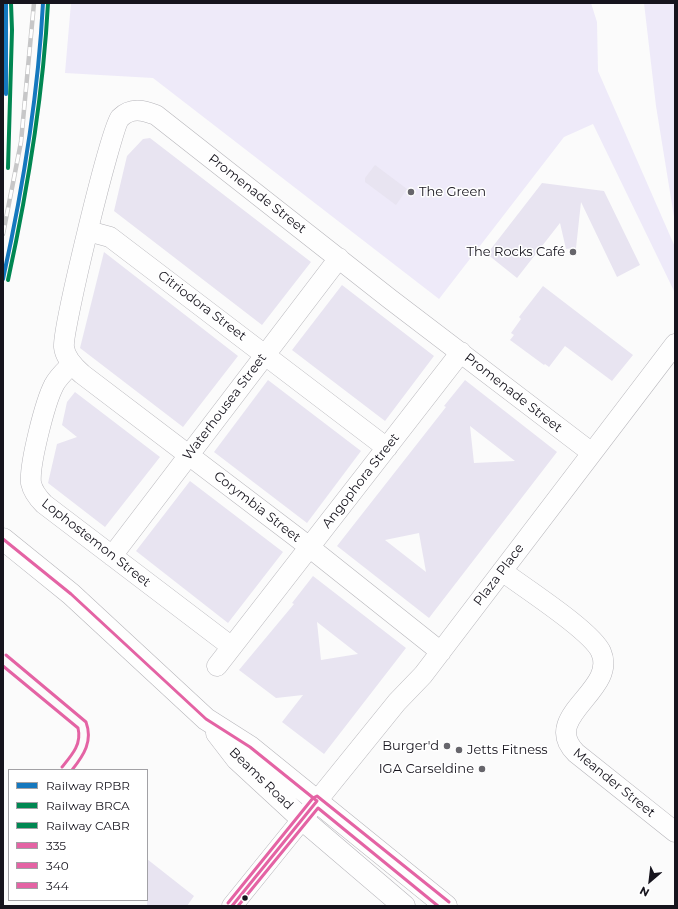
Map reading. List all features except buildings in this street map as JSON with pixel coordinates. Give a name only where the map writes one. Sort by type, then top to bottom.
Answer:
[{"type":"main road","name":"Beams Road","points":[[3,539],[71,594],[206,719],[250,748],[446,906]]},
{"type":"main road","name":"Beams Road","points":[[206,719],[237,759],[302,819],[404,906]]},
{"type":"street","name":"Promenade Street","points":[[72,364],[64,352],[64,339],[88,231],[116,125],[119,119],[128,112],[143,110],[156,115],[592,453]]},
{"type":"street","name":"Citriodora Street","points":[[88,231],[110,237],[387,448]]},
{"type":"street","name":"Waterhousea Street","points":[[112,556],[339,258]]},
{"type":"street","name":"Plaza Place","points":[[317,801],[397,702],[423,675],[675,344]]},
{"type":"street","name":"Angophora Street","points":[[217,666],[461,352]]},
{"type":"street","name":"Corymbia Street","points":[[72,364],[82,374],[189,454],[441,652]]},
{"type":"street","name":"Lophostemon Street","points":[[72,364],[55,383],[43,418],[31,472],[31,484],[35,494],[44,504],[232,647]]},
{"type":"street","name":"Meander Street","points":[[502,571],[590,637],[602,653],[604,661],[600,677],[567,725],[566,735],[568,745],[675,832]]},
{"type":"street","name":"Beams Road","points":[[302,819],[317,801]]},
{"type":"street","points":[[232,906],[302,819]]},
{"type":"shaded area","name":"The Green","points":[[71,3],[591,3],[597,22],[598,71],[675,247],[675,293],[593,124],[564,137],[439,299],[153,78],[65,73]]},
{"type":"shaded area","points":[[644,3],[675,3],[675,223],[656,106]]},
{"type":"railway","points":[[3,234],[21,142],[34,3]]},
{"type":"rail line","name":"RPBR","points":[[6,3],[6,94]]},
{"type":"rail line","name":"CABR","points":[[8,168],[12,30],[11,3]]},
{"type":"rail line","name":"RPBR","points":[[3,279],[29,142],[41,38],[43,3]]},
{"type":"rail line","name":"BRCA","points":[[8,280],[34,142],[46,38],[48,3]]},
{"type":"transit line","name":"335","points":[[3,539],[71,594],[206,719],[250,747],[317,801],[232,906]]},
{"type":"transit line","name":"344","points":[[6,655],[86,722],[88,729],[88,742],[84,753],[73,769]]},
{"type":"transit line","name":"340","points":[[3,666],[78,728],[79,739],[73,754],[62,767]]},
{"type":"transit line","name":"344","points":[[228,903],[313,798],[317,796],[449,902]]},
{"type":"transit line","name":"340","points":[[238,906],[318,808],[438,906]]},
{"type":"place","name":"The Green","points":[[411,192]]},
{"type":"place","name":"The Rocks Café","points":[[573,252]]},
{"type":"place","name":"Burger'd","points":[[447,746]]},
{"type":"place","name":"Jetts Fitness","points":[[459,750]]},
{"type":"place","name":"IGA Carseldine","points":[[482,769]]}]
